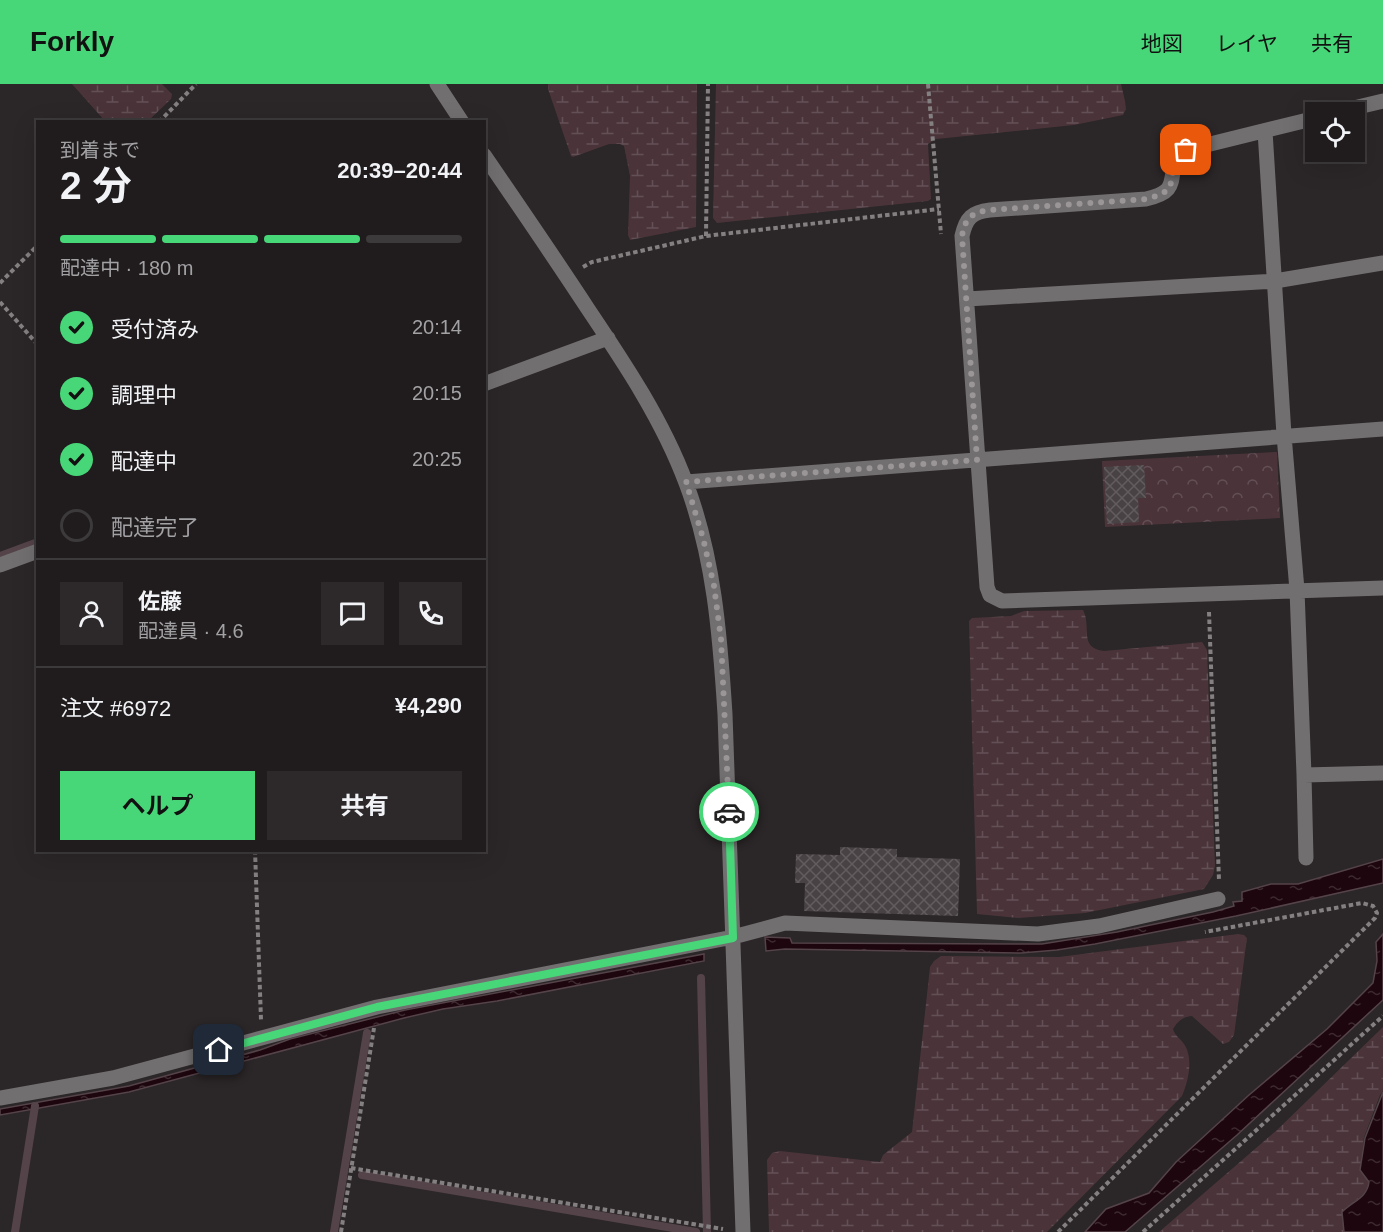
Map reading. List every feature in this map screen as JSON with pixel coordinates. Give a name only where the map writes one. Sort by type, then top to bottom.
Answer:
[{"type":"street","points":[[437,84],[461,120]]},
{"type":"street","points":[[1365,105],[1383,101]]},
{"type":"street","points":[[1305,121],[1186,150],[1175,159],[1172,185],[1158,196],[1146,199],[978,211],[969,216],[962,236],[986,579],[993,598],[1002,601],[1383,588]]},
{"type":"street","points":[[1265,131],[1284,435],[1298,590],[1306,858]]},
{"type":"street","points":[[486,158],[608,338],[645,400],[686,482],[703,538],[714,586],[721,639],[725,714],[733,938],[736,1231]]},
{"type":"street","points":[[967,299],[1275,281],[1383,262]]},
{"type":"street","points":[[486,383],[608,338]]},
{"type":"street","points":[[686,482],[1383,429]]},
{"type":"street","points":[[0,565],[36,552]]},
{"type":"street","points":[[1304,775],[1383,773]]},
{"type":"street","points":[[0,1098],[113,1078],[377,1007],[733,938],[785,923],[1038,934],[1099,927],[1218,898]]},
{"type":"path","points":[[161,120],[196,84]]},
{"type":"path","points":[[706,236],[708,84]]},
{"type":"path","points":[[928,84],[929,94]]},
{"type":"path","points":[[592,262],[706,236],[939,209]]},
{"type":"path","points":[[0,283],[36,247]]},
{"type":"path","points":[[0,302],[36,343]]},
{"type":"path","points":[[1209,593],[1218,898]]},
{"type":"path","points":[[255,852],[261,1039]]},
{"type":"path","points":[[1058,1232],[1375,918],[1377,913],[1373,906],[1362,903],[1205,932]]},
{"type":"path","points":[[1143,1232],[1383,1016]]},
{"type":"path","points":[[341,1232],[374,1027]]},
{"type":"path","points":[[351,1168],[736,1231]]},
{"type":"green space","points":[[72,84],[162,84],[172,94],[171,99],[149,120],[104,120]]},
{"type":"green space","points":[[548,84],[697,84],[696,227],[630,240],[628,235],[630,176],[624,146],[609,144],[571,156]]},
{"type":"green space","points":[[716,84],[1121,84],[1126,109],[1123,115],[1074,125],[936,139],[928,144],[931,199],[928,201],[717,223],[713,218]]},
{"type":"green space","points":[[1277,452],[1280,518],[1105,527],[1102,461]]},
{"type":"green space","points":[[1083,610],[1088,641],[1096,649],[1104,651],[1202,642],[1207,650],[1215,866],[1213,875],[1204,889],[1085,913],[1018,918],[977,914],[969,621],[972,618],[1011,616],[1024,611]]},
{"type":"green space","points":[[1238,934],[1247,938],[1234,1035],[1229,1042],[1223,1044],[1192,1016],[1179,1022],[1173,1029],[1184,1044],[1189,1056],[1188,1077],[1182,1096],[1047,1232],[769,1232],[767,1160],[772,1153],[780,1151],[880,1162],[883,1155],[912,1132],[930,967],[941,956],[1059,957]]},
{"type":"green space","points":[[1383,1027],[1383,1091],[1364,1137],[1360,1170],[1369,1182],[1362,1196],[1342,1212],[1344,1232],[1159,1232],[1277,1130]]},
{"type":"water","points":[[1383,859],[1383,883],[1236,916],[1057,950],[1021,953],[785,949],[766,951],[765,937],[790,938],[792,943],[1042,944],[1117,932],[1213,912],[1234,906],[1233,902],[1242,901],[1242,892],[1271,884],[1298,884]]},
{"type":"water","points":[[1383,934],[1383,1000],[1237,1135],[1125,1232],[1085,1232],[1106,1209],[1149,1193],[1176,1162],[1249,1095],[1327,1029],[1373,983],[1377,961],[1376,942]]},
{"type":"water","points":[[704,954],[704,961],[497,1001],[443,1009],[129,1092],[0,1115],[0,1109],[129,1086],[260,1050],[290,1039],[405,1010]]},
{"type":"water","points":[[1383,1092],[1383,1232],[1344,1232],[1342,1212],[1362,1196],[1368,1187],[1369,1182],[1360,1170],[1365,1138]]},
{"type":"building","points":[[1144,465],[1146,498],[1138,498],[1139,522],[1107,524],[1104,467]]},
{"type":"building","points":[[840,847],[897,849],[897,857],[960,859],[958,916],[804,911],[805,883],[795,883],[796,854],[840,855]]},
{"type":"waterway","points":[[0,556],[36,543]]},
{"type":"waterway","points":[[701,978],[707,1232]]},
{"type":"waterway","points":[[334,1232],[367,1033]]},
{"type":"waterway","points":[[15,1232],[35,1106]]},
{"type":"waterway","points":[[362,1175],[696,1232]]},
{"type":"way so far","points":[[729,812],[721,639],[714,586],[703,538],[686,482],[977,460],[962,236],[969,216],[978,211],[1146,199],[1158,196],[1172,185],[1175,159],[1186,150]]},
{"type":"route","points":[[219,1050],[377,1007],[733,938],[729,812]]}]
